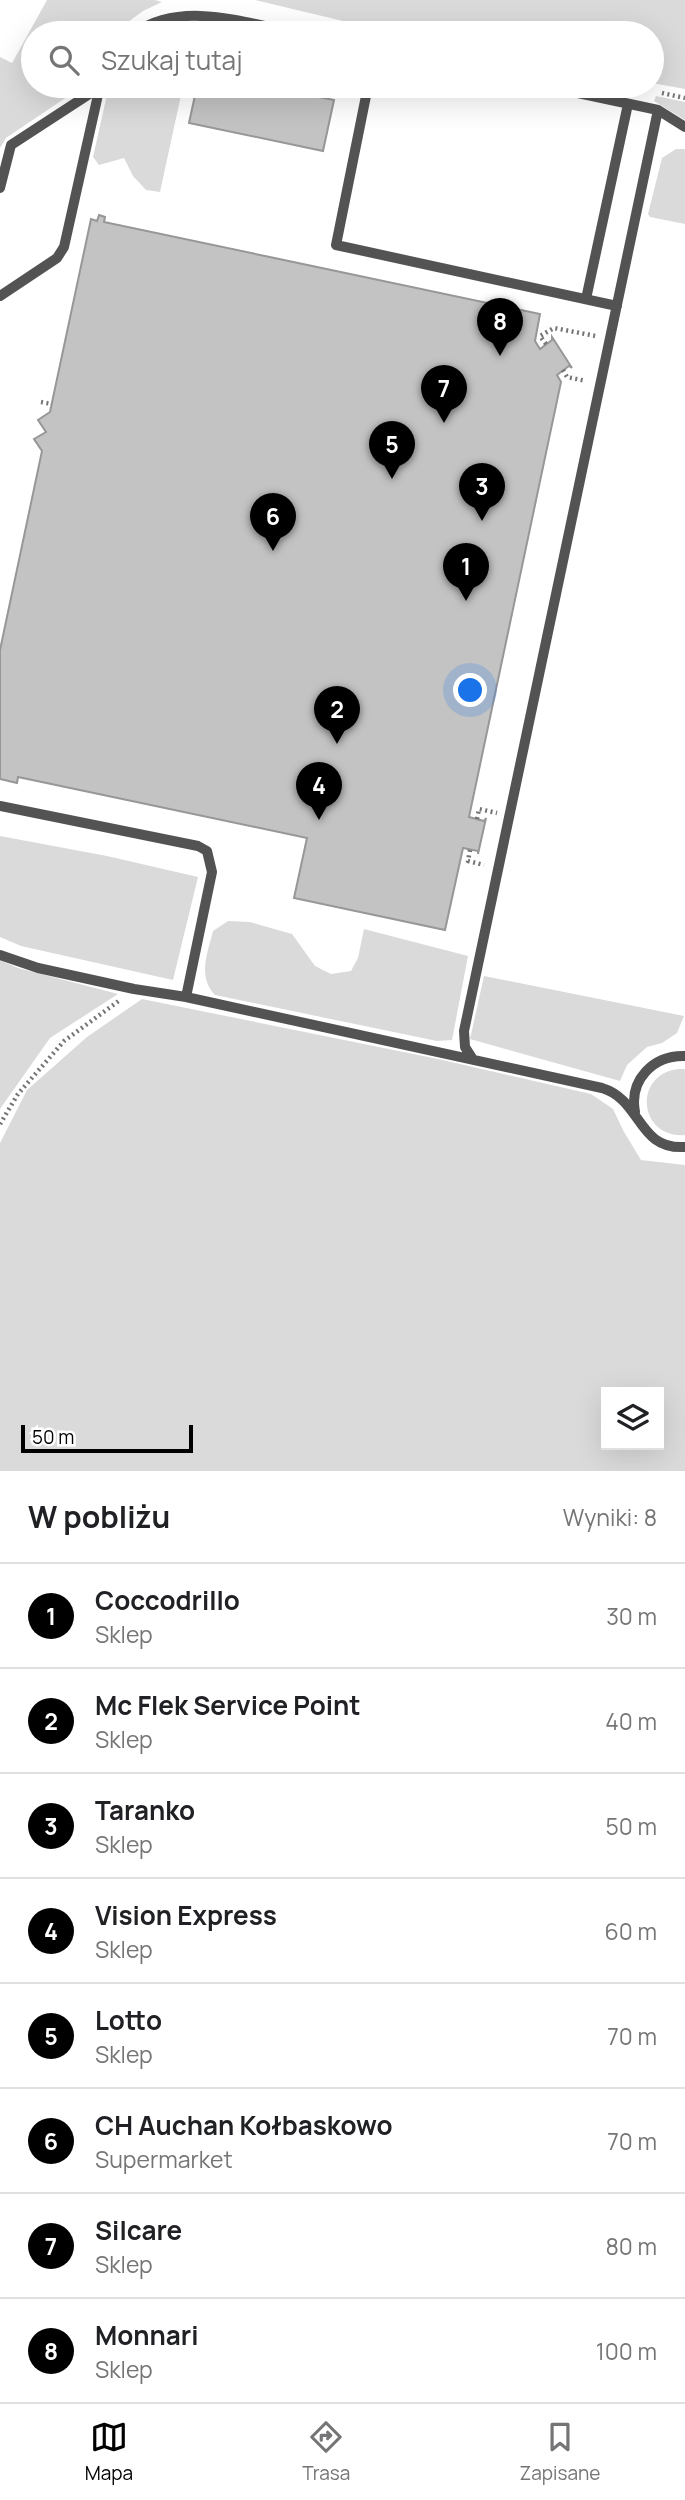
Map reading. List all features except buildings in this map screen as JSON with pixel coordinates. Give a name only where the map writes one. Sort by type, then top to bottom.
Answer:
[{"type":"lane","points":[[158,21],[199,13],[238,21]]},
{"type":"lane","points":[[0,188],[11,145],[82,98]]},
{"type":"lane","points":[[0,296],[57,258],[64,247],[97,98]]},
{"type":"lane","points":[[366,98],[336,245],[617,306]]},
{"type":"lane","points":[[600,98],[658,110],[685,127]]},
{"type":"lane","points":[[586,299],[628,104]]},
{"type":"lane","points":[[472,1058],[465,1047],[464,1031],[658,110]]},
{"type":"lane","points":[[0,806],[198,846],[208,851],[212,860],[212,872],[186,998]]},
{"type":"lane","points":[[0,955],[29,965],[134,989],[472,1058],[612,1091],[627,1103],[646,1132],[655,1140],[669,1146],[685,1147]]},
{"type":"lane","points":[[636,1116],[635,1093],[644,1073],[663,1059],[685,1056]]},
{"type":"path","points":[[546,344],[540,336],[554,328],[596,336]]},
{"type":"path","points":[[563,370],[567,377],[587,381]]},
{"type":"path","points":[[41,402],[52,404]]},
{"type":"path","points":[[477,819],[479,810],[498,814]]},
{"type":"path","points":[[470,850],[468,861],[484,865]]},
{"type":"path","points":[[0,1124],[18,1094],[64,1041],[134,989]]},
{"type":"shaded area","points":[[47,0],[162,2],[129,21],[35,21]]},
{"type":"shaded area","points":[[255,0],[685,0],[685,89],[664,85],[664,21],[343,21]]},
{"type":"shaded area","points":[[21,47],[21,98],[65,98],[6,138],[0,148],[0,57],[12,63]]},
{"type":"shaded area","points":[[106,98],[180,98],[160,192],[146,190],[133,176],[124,158],[99,165],[93,157]]},
{"type":"shaded area","points":[[655,98],[664,98],[685,102],[685,120],[654,101]]},
{"type":"shaded area","points":[[676,149],[685,149],[685,224],[650,217],[648,214],[662,158]]},
{"type":"shaded area","points":[[0,836],[107,856],[198,877],[173,980],[21,946],[0,937]]},
{"type":"shaded area","points":[[228,921],[250,922],[292,934],[315,966],[331,974],[351,971],[358,958],[364,929],[468,956],[452,1040],[437,1041],[215,995],[206,980],[205,964],[213,931]]},
{"type":"shaded area","points":[[0,960],[18,968],[118,994],[50,1038],[0,1109]]},
{"type":"shaded area","points":[[484,976],[684,1016],[677,1033],[662,1043],[647,1047],[627,1065],[620,1081],[470,1039]]},
{"type":"shaded area","points":[[142,999],[438,1059],[591,1094],[613,1109],[641,1160],[685,1165],[685,1471],[0,1471],[0,1143],[27,1090],[87,1037]]},
{"type":"shaded area","points":[[685,1069],[685,1135],[670,1134],[658,1127],[650,1117],[647,1106],[653,1082],[663,1074]]},
{"type":"place","name":"Monnari","points":[[500,356]]},
{"type":"place","name":"Silcare","points":[[444,423]]},
{"type":"place","name":"Lotto","points":[[392,479]]},
{"type":"place","name":"Taranko","points":[[482,521]]},
{"type":"place","name":"CH Auchan Kołbaskowo","points":[[273,551]]},
{"type":"place","name":"Coccodrillo","points":[[466,601]]},
{"type":"place","name":"Mc Flek Service Point","points":[[337,744]]},
{"type":"place","name":"Vision Express","points":[[319,820]]}]
